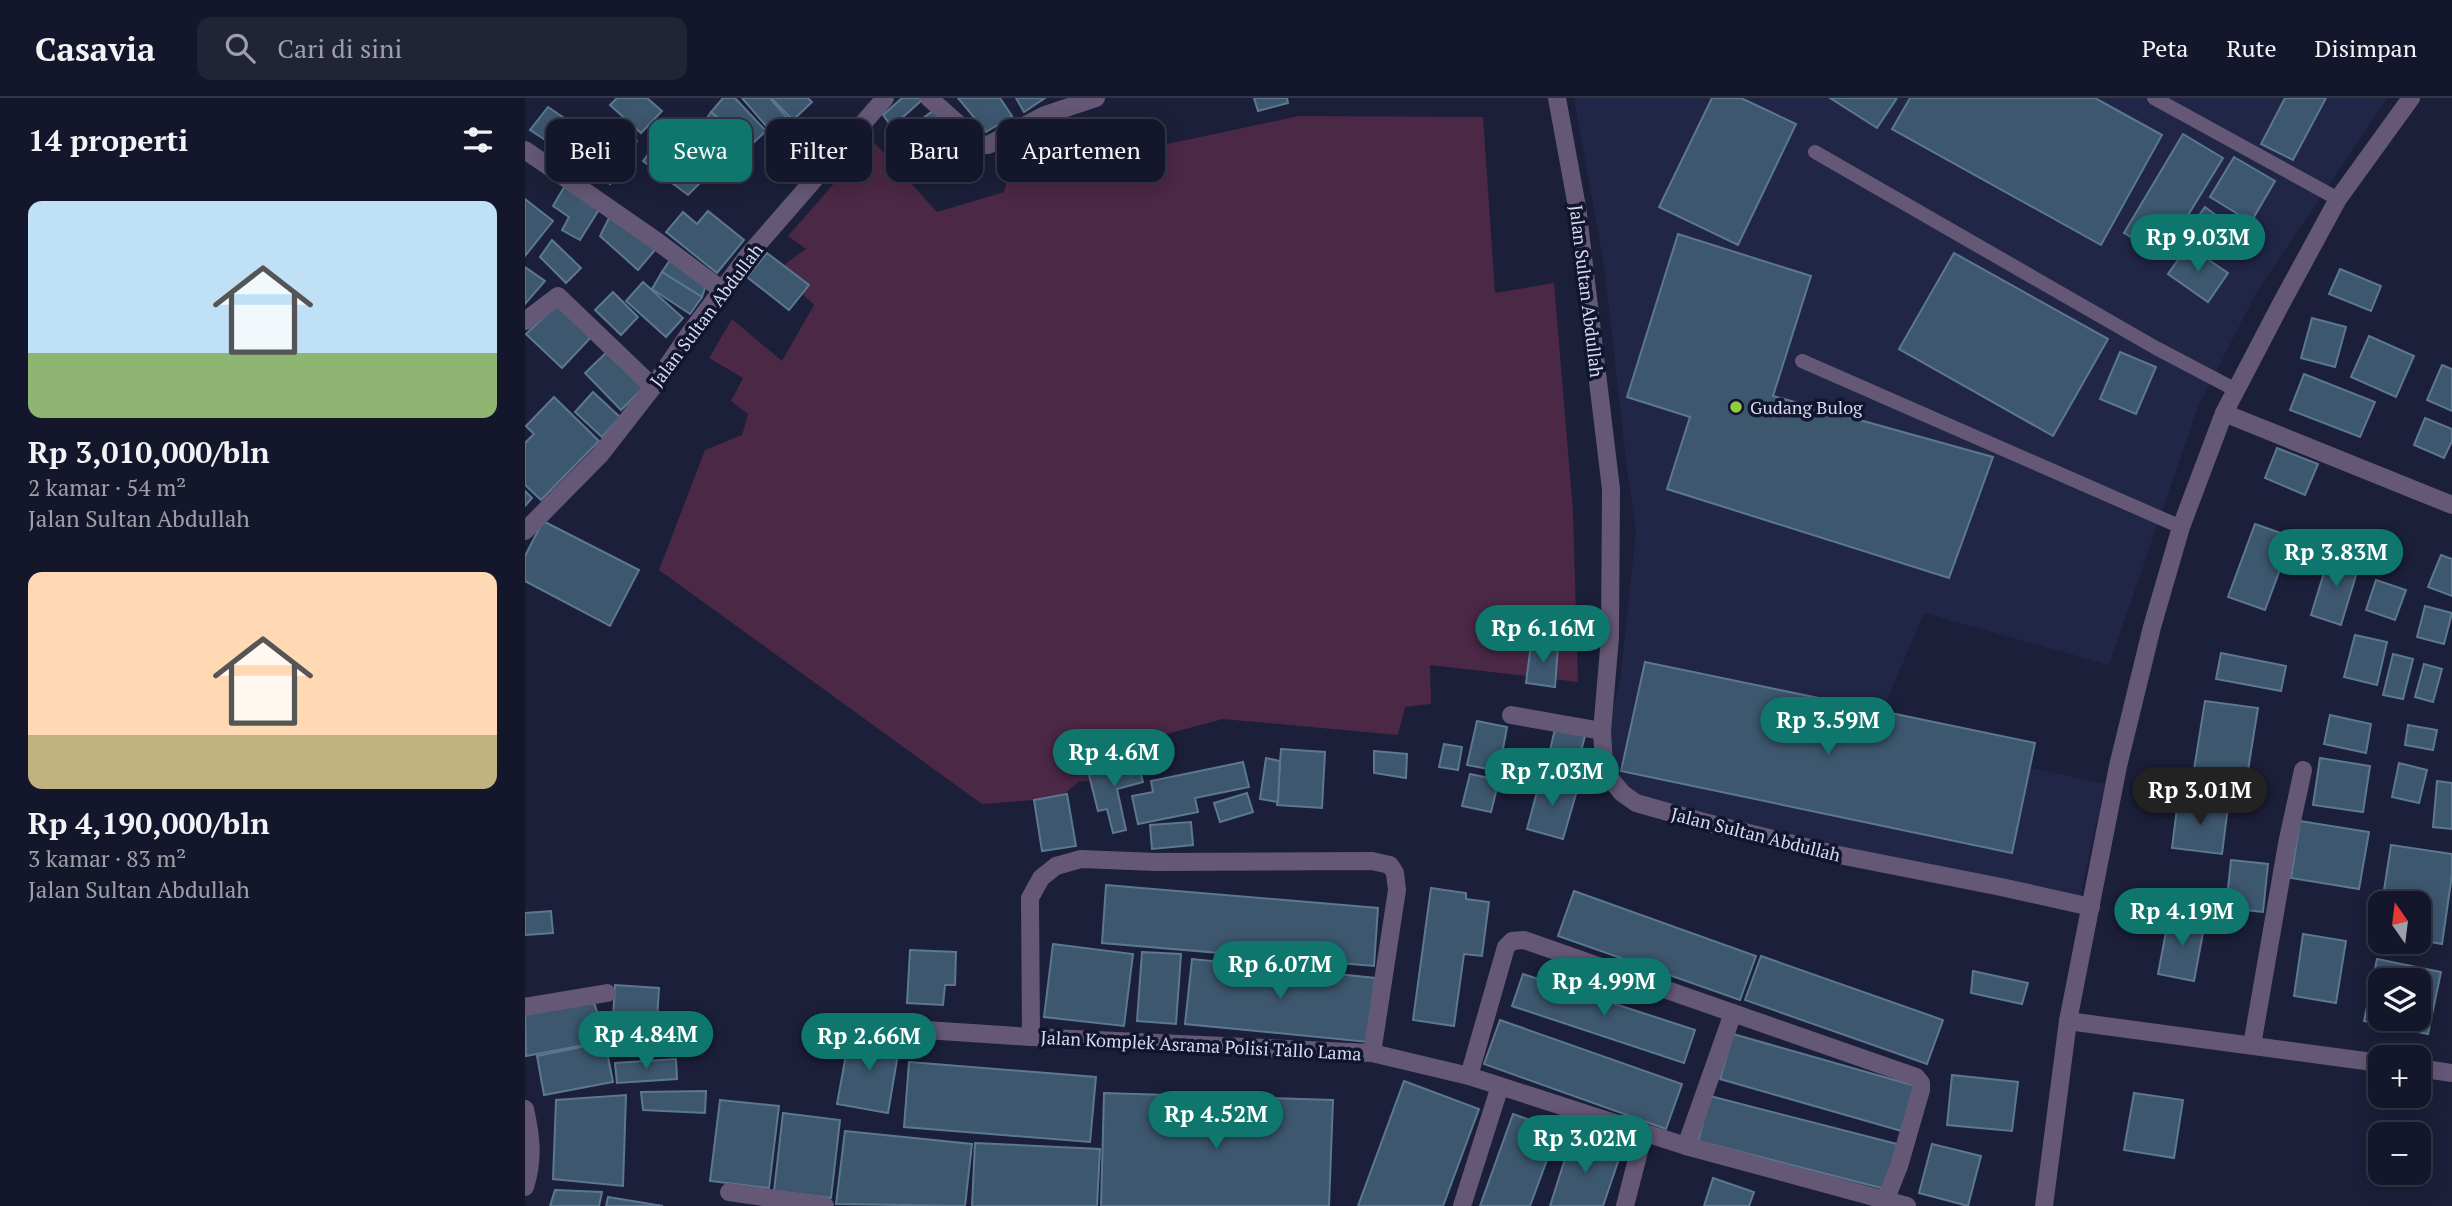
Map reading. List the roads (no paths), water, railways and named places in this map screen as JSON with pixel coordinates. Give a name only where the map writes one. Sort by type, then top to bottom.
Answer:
[{"type":"street","name":"Jalan Sultan Abdullah","points":[[525,531],[600,455],[653,387],[722,290],[885,98]]},
{"type":"street","points":[[929,98],[981,144],[986,145],[1045,115],[1096,98]]},
{"type":"street","name":"Jalan Sultan Abdullah","points":[[1557,98],[1577,208],[1611,489],[1610,637],[1601,732],[1604,766],[1608,776],[1622,793],[1636,803],[1834,855],[2091,907]]},
{"type":"street","points":[[2044,1206],[2068,1021],[2121,753],[2152,627],[2181,527],[2224,413],[2338,199],[2411,98]]},
{"type":"street","points":[[525,150],[722,290]]},
{"type":"street","points":[[525,321],[558,296],[653,387]]},
{"type":"street","points":[[2224,413],[2452,505]]},
{"type":"street","points":[[1511,715],[1601,732]]},
{"type":"street","points":[[2252,1045],[2287,844],[2303,771]]},
{"type":"street","name":"Jalan Komplek Asrama Polisi Tallo Lama","points":[[1031,1037],[1030,898],[1041,878],[1056,866],[1081,859],[1156,862],[1371,861],[1390,865],[1395,873],[1397,890],[1372,1053]]},
{"type":"street","points":[[1469,1076],[1506,947],[1514,940],[1524,940],[1920,1080],[1921,1090],[1910,1130],[1884,1203]]},
{"type":"street","points":[[525,1007],[607,993]]},
{"type":"street","points":[[1686,1146],[1733,1013]]},
{"type":"street","points":[[2068,1021],[2368,1061]]},
{"type":"street","name":"Jalan Komplek Asrama Polisi Tallo Lama","points":[[850,1025],[1031,1037],[1372,1053],[1469,1076],[1686,1146],[1884,1203],[1907,1206]]},
{"type":"street","points":[[2431,1069],[2452,1070]]},
{"type":"street","points":[[1462,1206],[1500,1086]]},
{"type":"street","points":[[525,1109],[532,1151],[525,1187]]},
{"type":"street","points":[[1625,1206],[1644,1132]]},
{"type":"street","points":[[729,1192],[825,1206]]},
{"type":"lane","points":[[2154,98],[2338,199]]},
{"type":"lane","points":[[1815,152],[2156,348],[2236,390]]},
{"type":"lane","points":[[1802,361],[2181,527]]},
{"type":"place","name":"Gudang Bulog","points":[[1736,407]]}]
